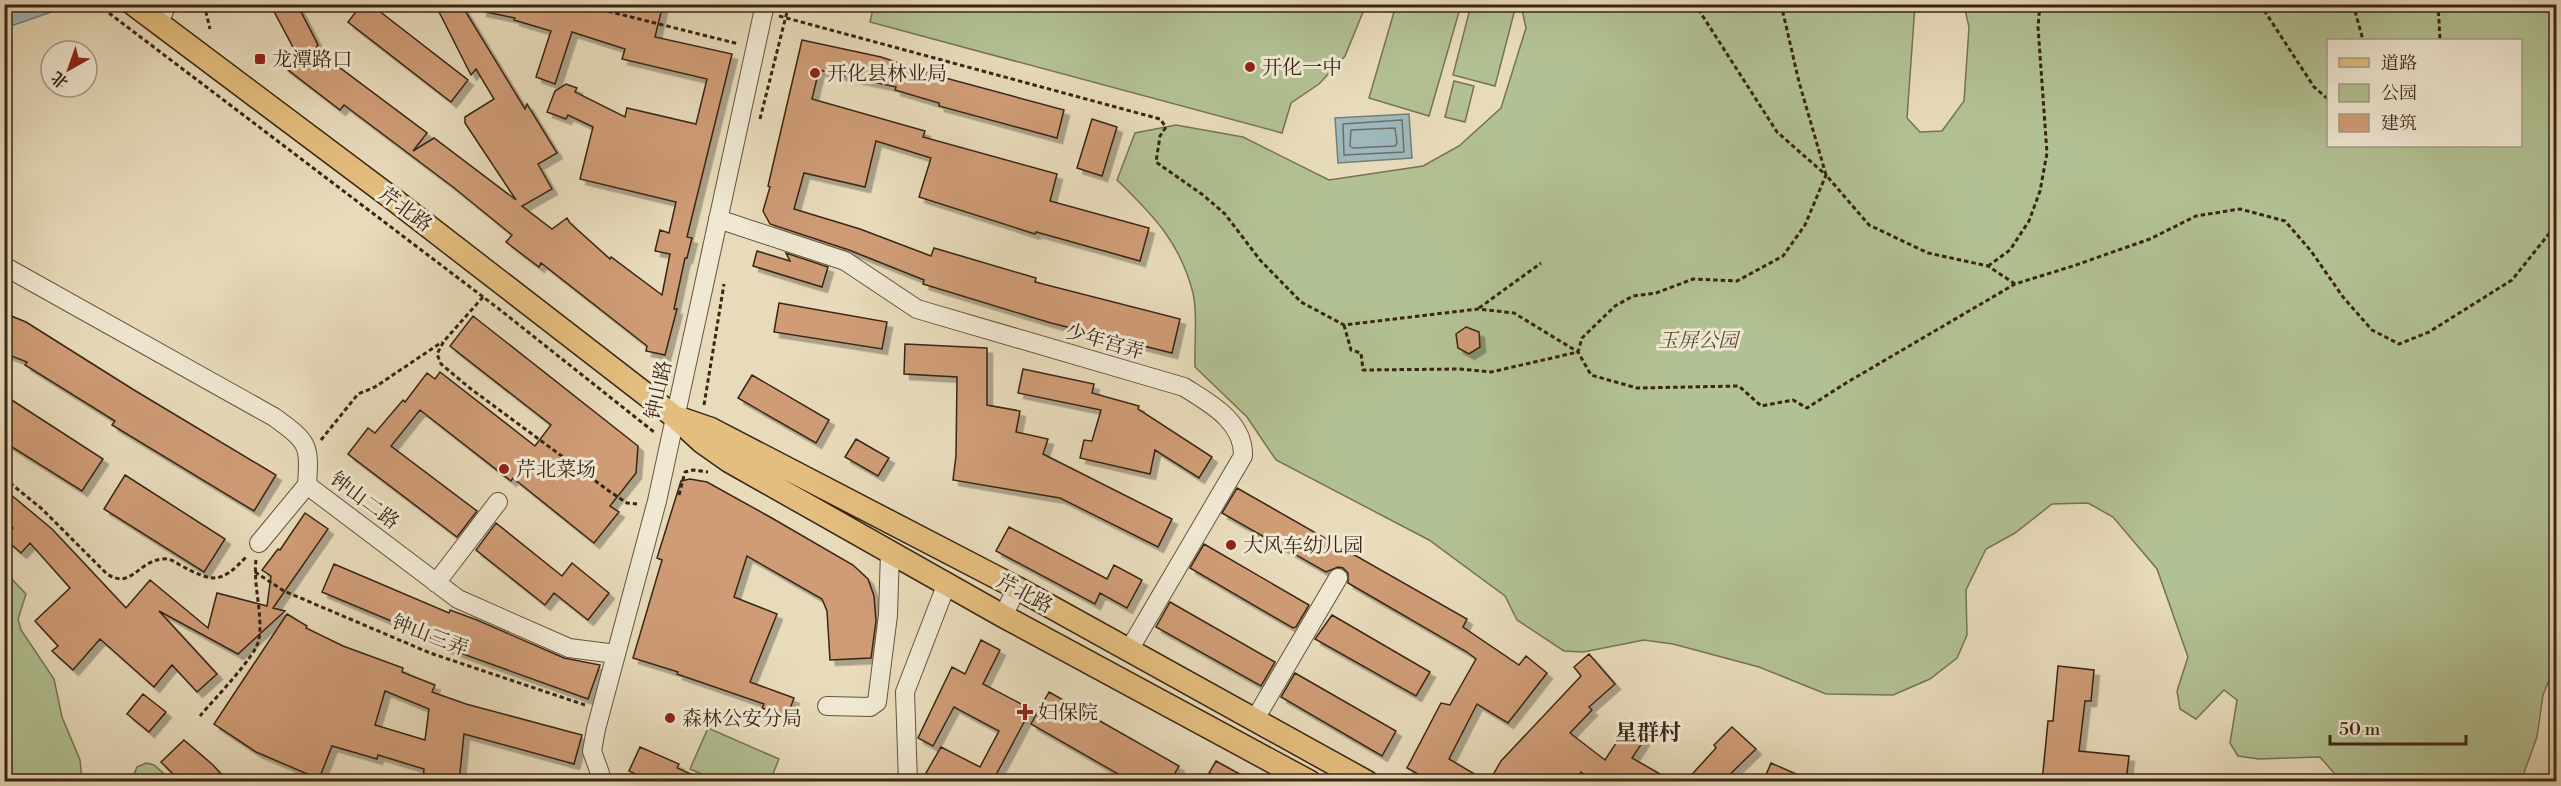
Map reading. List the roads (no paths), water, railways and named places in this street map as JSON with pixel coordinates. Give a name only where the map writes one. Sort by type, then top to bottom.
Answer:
[{"type":"main road","name":"芹北路","points":[[133,4],[163,14],[498,280],[675,417],[702,442],[729,461],[1003,616],[1310,782]]},
{"type":"main road","name":"芹北路","points":[[675,417],[711,429],[1017,588],[1367,782]]},
{"type":"street","name":"钟山路","points":[[602,781],[592,751],[657,501],[764,8]]},
{"type":"street","name":"少年宫弄","points":[[718,219],[845,261],[917,309],[1184,387],[1217,408],[1240,434],[1243,456],[1130,650]]},
{"type":"street","name":"钟山二路","points":[[4,266],[274,417],[297,434],[309,453],[307,485],[458,599],[569,648],[616,654]]},
{"type":"street","points":[[259,543],[307,485]]},
{"type":"street","points":[[436,583],[498,502]]},
{"type":"street","points":[[827,706],[870,707],[877,702],[888,615],[890,552]]},
{"type":"street","points":[[1255,719],[1338,578]]},
{"type":"street","points":[[908,782],[905,692],[947,584]]},
{"type":"street","points":[[1003,616],[1017,588]]},
{"type":"water","points":[[5,4],[72,4],[72,5],[5,28]]},
{"type":"water","points":[[1409,114],[1412,158],[1338,163],[1335,118]]},
{"type":"place","name":"龙潭路口","points":[[260,59]]},
{"type":"place","name":"开化一中","points":[[1250,67]]},
{"type":"place","name":"开化县林业局","points":[[815,73]]},
{"type":"place","name":"芹北菜场","points":[[504,469]]},
{"type":"place","name":"大风车幼儿园","points":[[1231,545]]},
{"type":"place","name":"妇保院","points":[[1025,712]]},
{"type":"place","name":"森林公安分局","points":[[670,718]]},
{"type":"district","name":"星群村","points":[[1648,732]]},
{"type":"park label","name":"玉屏公园","points":[[1698,340]]}]
